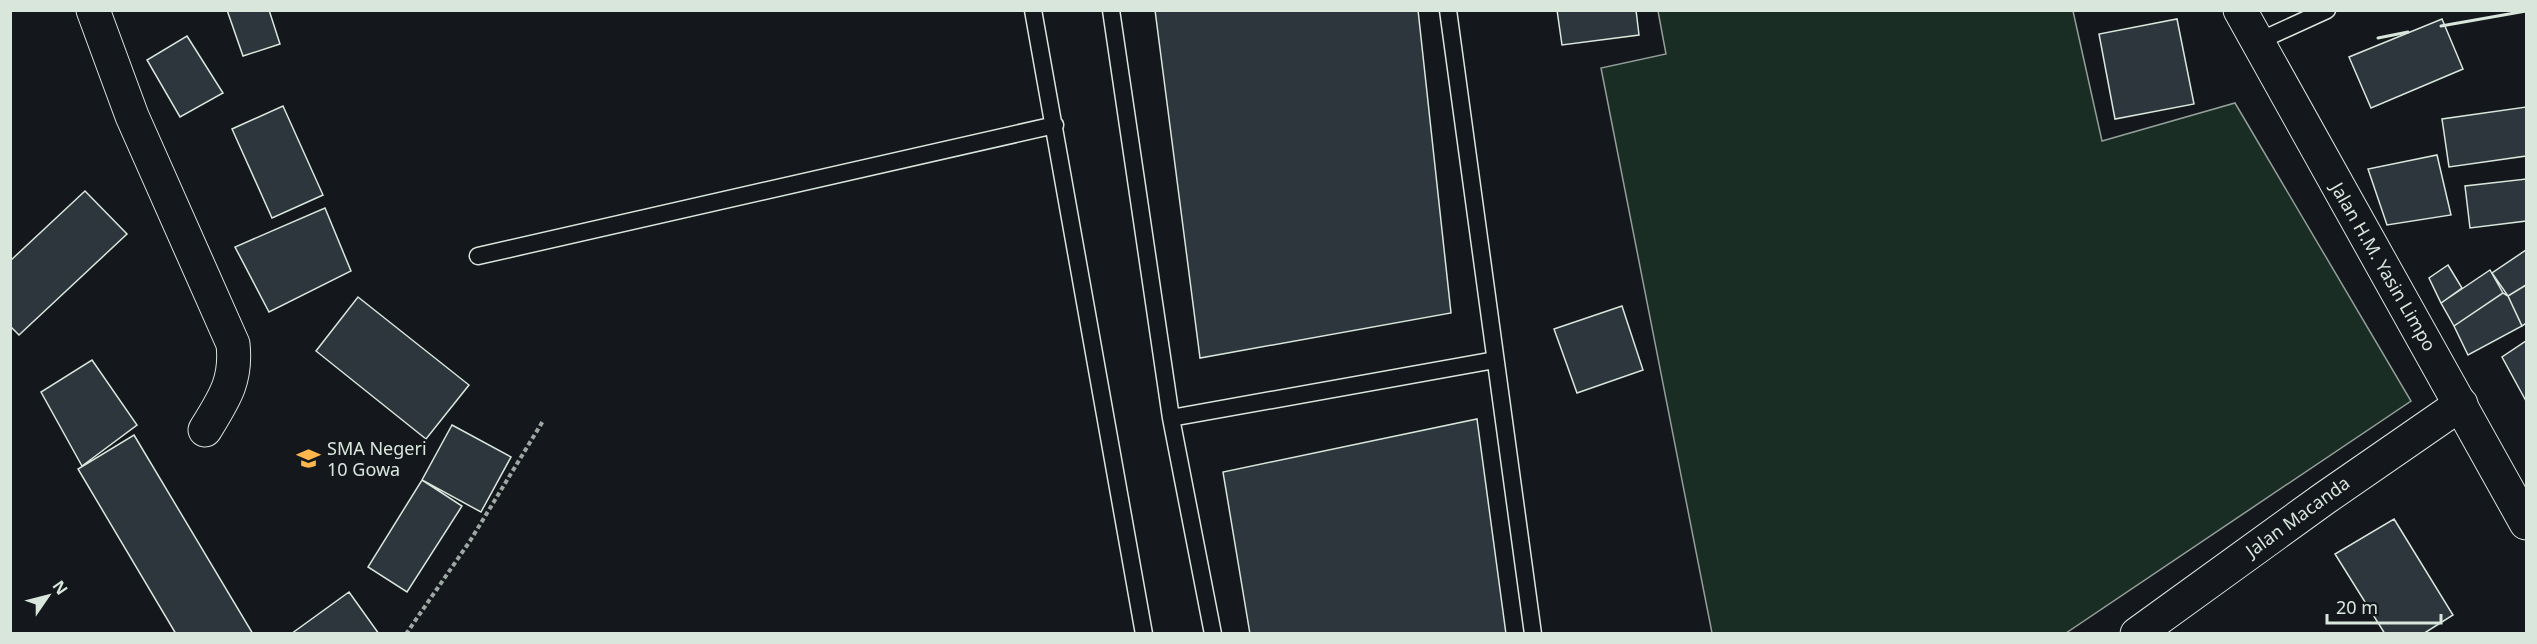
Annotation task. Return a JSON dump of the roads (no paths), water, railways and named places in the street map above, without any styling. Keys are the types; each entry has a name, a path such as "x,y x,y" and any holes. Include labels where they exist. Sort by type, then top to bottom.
{"street":[{"path":"93,10 132,116 233,344 236,366 231,382 205,430"},
{"name":"Jalan H.M. Yasin Limpo","path":"2240,10 2526,523"},
{"name":"Jalan Macanda","path":"2137,633 2461,404"}],"lane":[{"path":"1033,10 1144,633"},
{"path":"1111,10 1171,418 1213,633"},
{"path":"1448,10 1533,633"},
{"path":"2257,42 2327,10"},
{"path":"478,256 1055,125"},
{"path":"1171,418 1495,360"}],"place":[{"name":"SMA Negeri 10 Gowa","path":"309,459"}]}
